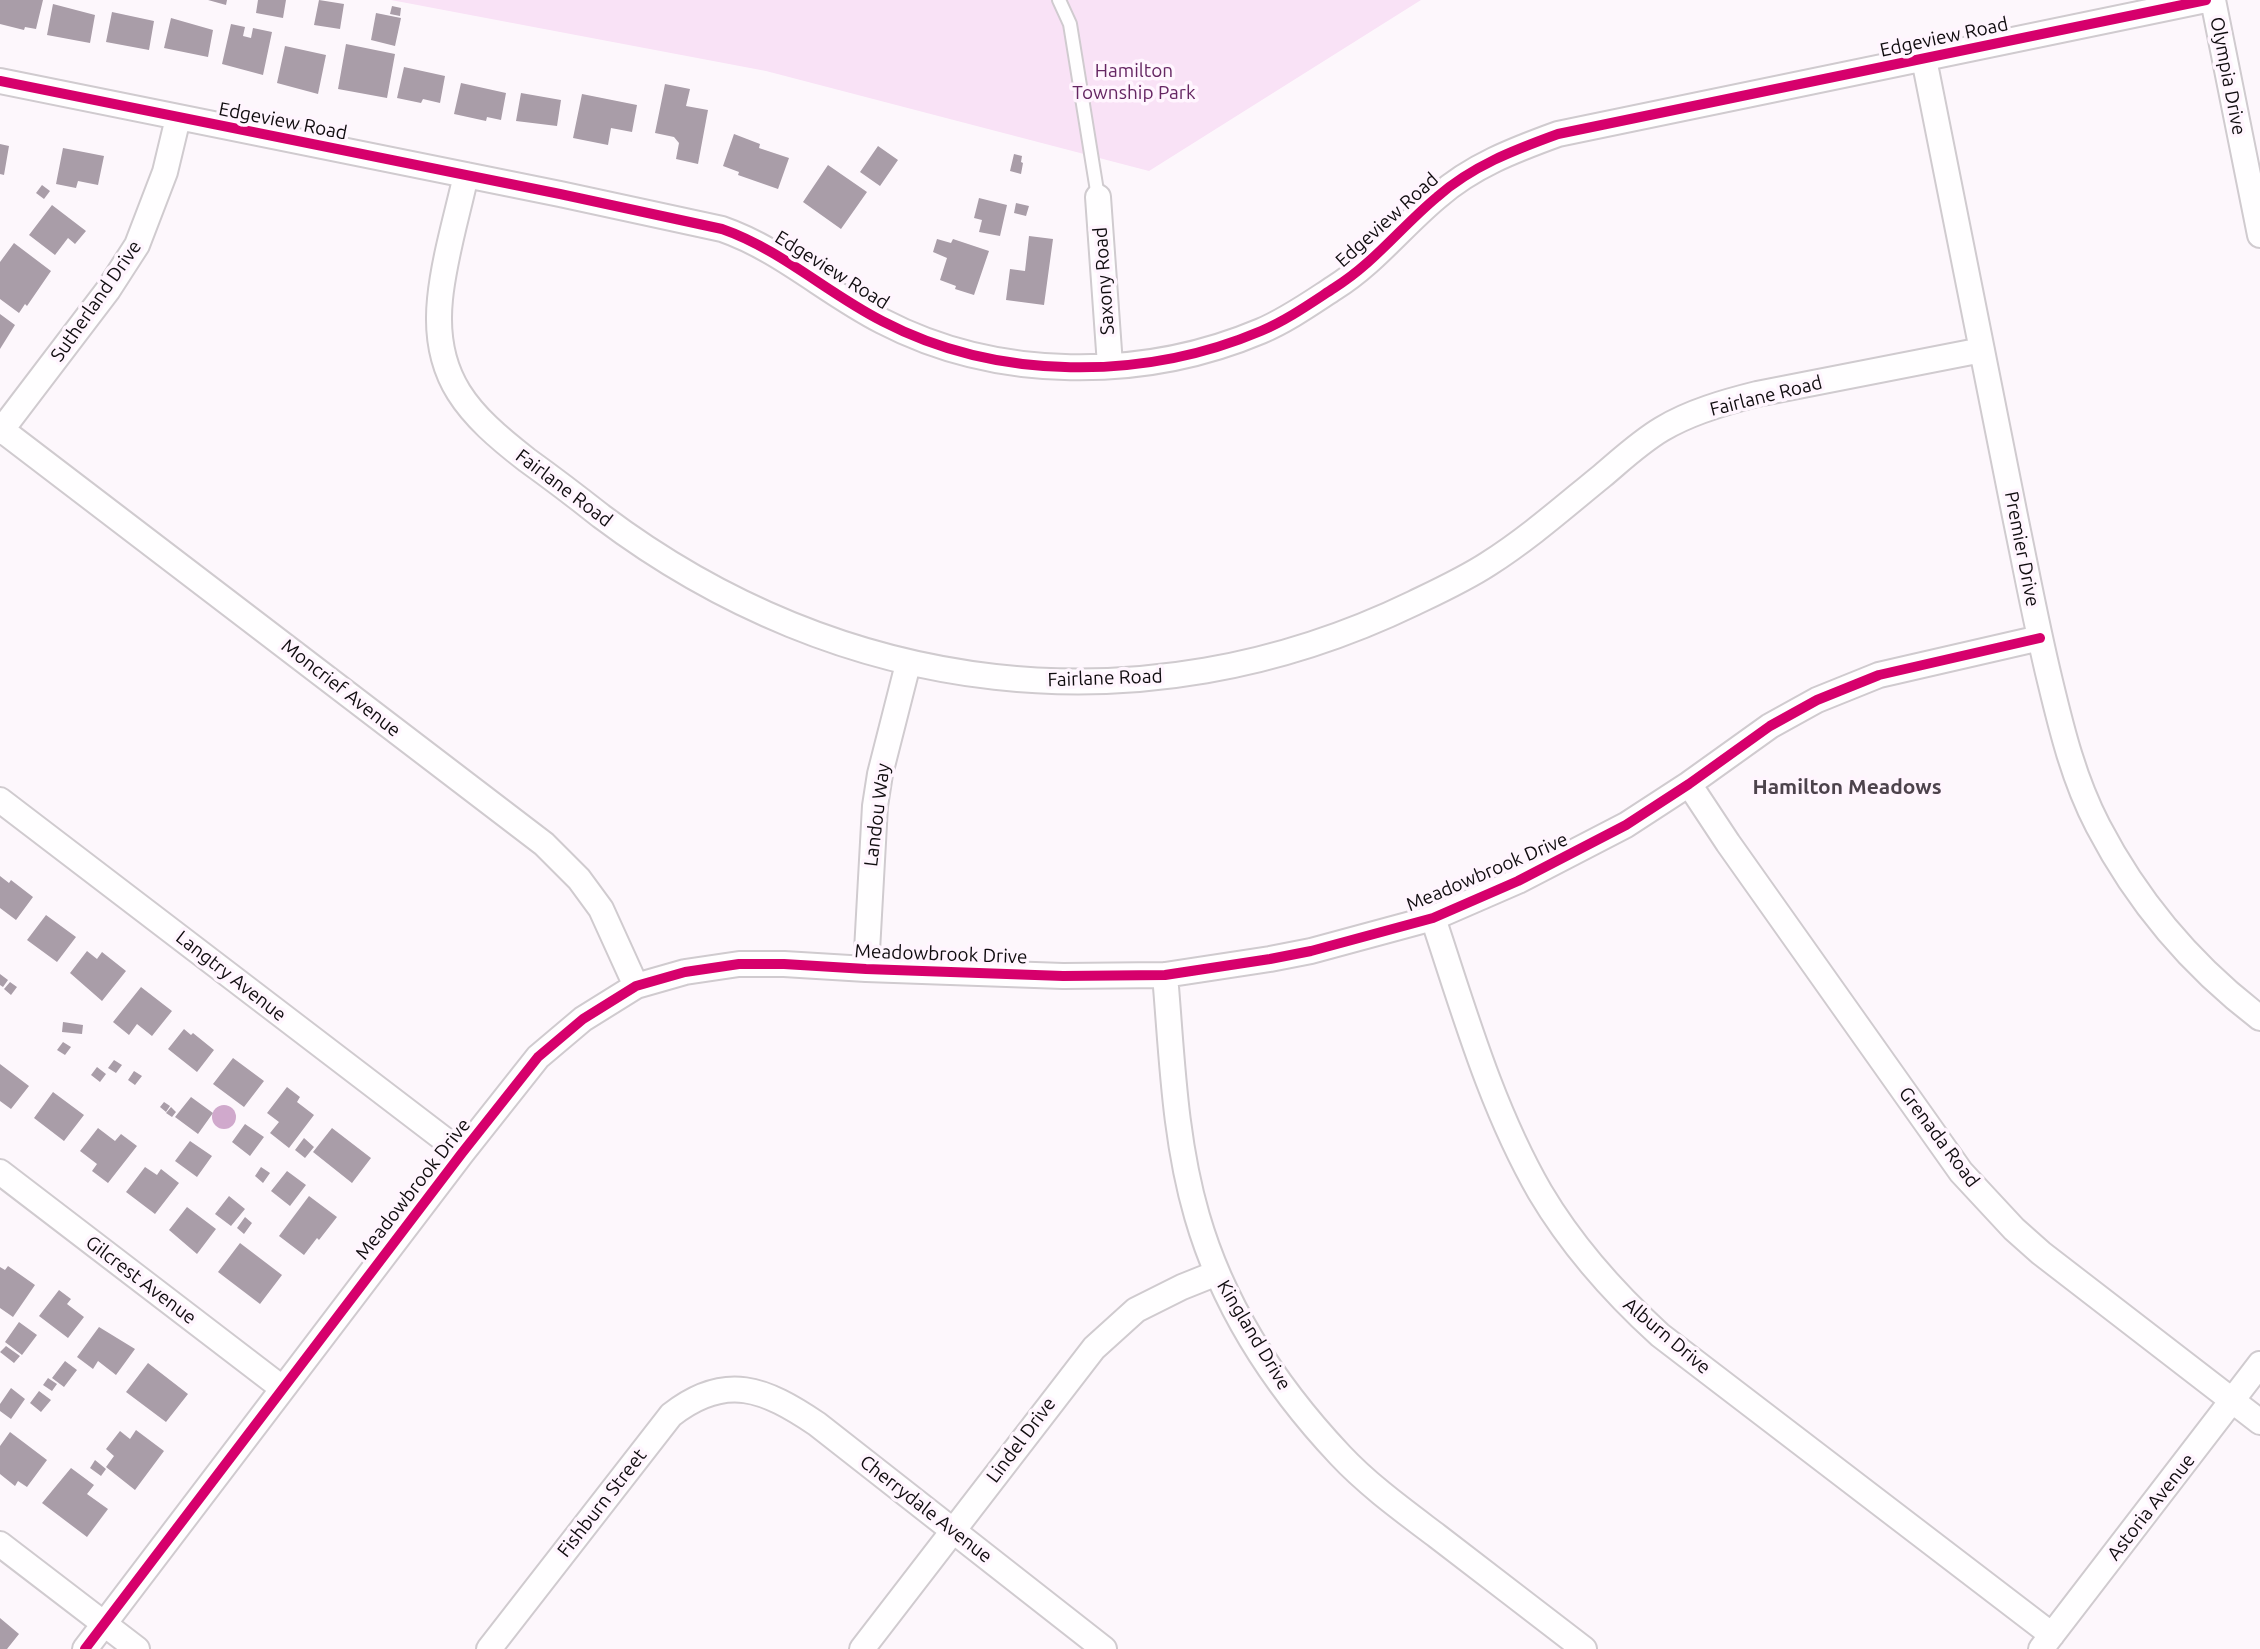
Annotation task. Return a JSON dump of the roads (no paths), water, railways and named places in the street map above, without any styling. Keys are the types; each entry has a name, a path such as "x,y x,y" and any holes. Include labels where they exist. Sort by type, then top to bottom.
{"street":[{"name":"Edgeview Road","path":"0,81 674,217 739,235 769,251 846,302 923,340 1011,363 1059,367 1140,363 1202,352 1262,330 1345,282 1367,265 1436,197 1470,172 1511,151 1558,134 2206,0"},
{"name":"Olympia Drive","path":"2213,0 2260,235"},
{"name":"Premier Drive","path":"1924,59 2040,638 2069,756 2097,824 2143,899 2181,946 2209,975 2260,1018"},
{"name":"Sutherland Drive","path":"1,431 108,290 137,244 165,172 178,118"},
{"name":"Fairlane Road","path":"467,175 440,297 439,330 449,375 462,400 474,415 504,442 634,541 717,591 826,639 908,664 962,673 1036,681 1094,682 1179,675 1284,654 1383,618 1488,565 1531,534 1644,440 1684,418 1756,394 1982,350"},
{"name":"Saxony Road","path":"1098,197 1110,365"},
{"name":"Moncrief Avenue","path":"1,431 544,844 579,879 601,909 636,986"},
{"name":"Meadowbrook Drive","path":"85,1649 282,1388 538,1057 583,1018 636,986 685,972 739,964 1063,976 1164,975 1270,960 1433,918 1518,881 1626,825 1770,726 1817,700 1880,675 2040,638"},
{"name":"Landou Way","path":"866,969 875,806 880,774 908,664"},
{"name":"Grenada Road","path":"1689,784 1961,1172 2014,1229 2041,1253 2260,1422"},
{"name":"Langtry Avenue","path":"0,800 462,1153"},
{"name":"Alburn Drive","path":"1433,918 1485,1071 1515,1144 1555,1214 1605,1280 1660,1335 2047,1642"},
{"name":"Kingland Drive","path":"1164,975 1181,1144 1197,1215 1217,1273 1257,1349 1293,1401 1341,1457 1396,1505 1584,1649"},
{"name":"Gilcrest Avenue","path":"0,1172 282,1388"},
{"name":"Lindel Drive","path":"862,1649 1081,1363 1114,1328 1136,1310 1217,1273"},
{"name":"Astoria Avenue","path":"2047,1642 2260,1364"},
{"name":"Cherrydale Avenue","path":"737,1389 773,1396 817,1424 1104,1649"},
{"name":"Fishburn Street","path":"489,1649 671,1415 711,1393 737,1389"},
{"path":"0,1544 136,1649"}],"lane":[{"path":"1059,0 1070,24 1098,197"}],"district":[{"name":"Hamilton Meadows","path":"1847,787"}],"park label":[{"name":"Hamilton Township Park","path":"1134,82"}]}
